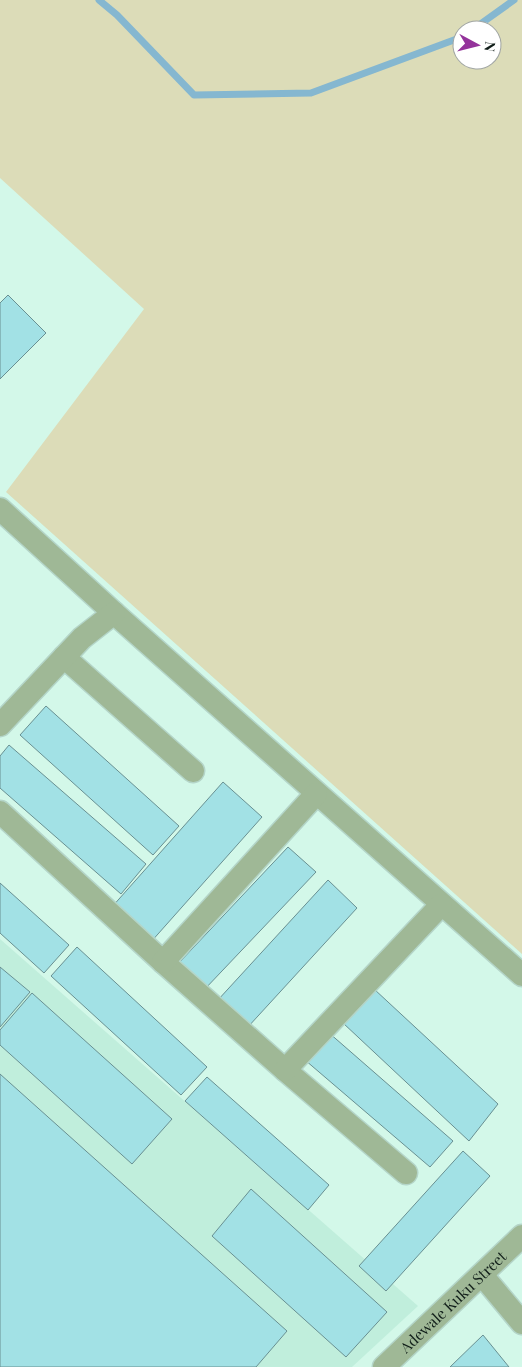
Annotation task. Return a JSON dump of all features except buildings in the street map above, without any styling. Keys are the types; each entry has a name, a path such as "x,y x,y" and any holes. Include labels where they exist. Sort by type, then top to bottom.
{"street":[{"path":"0,509 316,794 522,975"},
{"path":"0,725 82,638 114,613"},
{"path":"64,657 193,771"},
{"path":"163,962 316,794"},
{"path":"0,812 163,962 285,1070 406,1173"},
{"path":"285,1070 441,905"},
{"name":"Adewale Kuku Street","path":"384,1367 522,1236"},
{"path":"482,1275 522,1323"}],"shaded area":[{"path":"0,0 522,0 522,954 6,492 144,309 0,178"},
{"path":"0,939 418,1306 352,1367 0,1367"}],"waterway":[{"path":"99,0 117,15 194,95 311,93 452,41"},
{"path":"486,20 514,0"}]}
